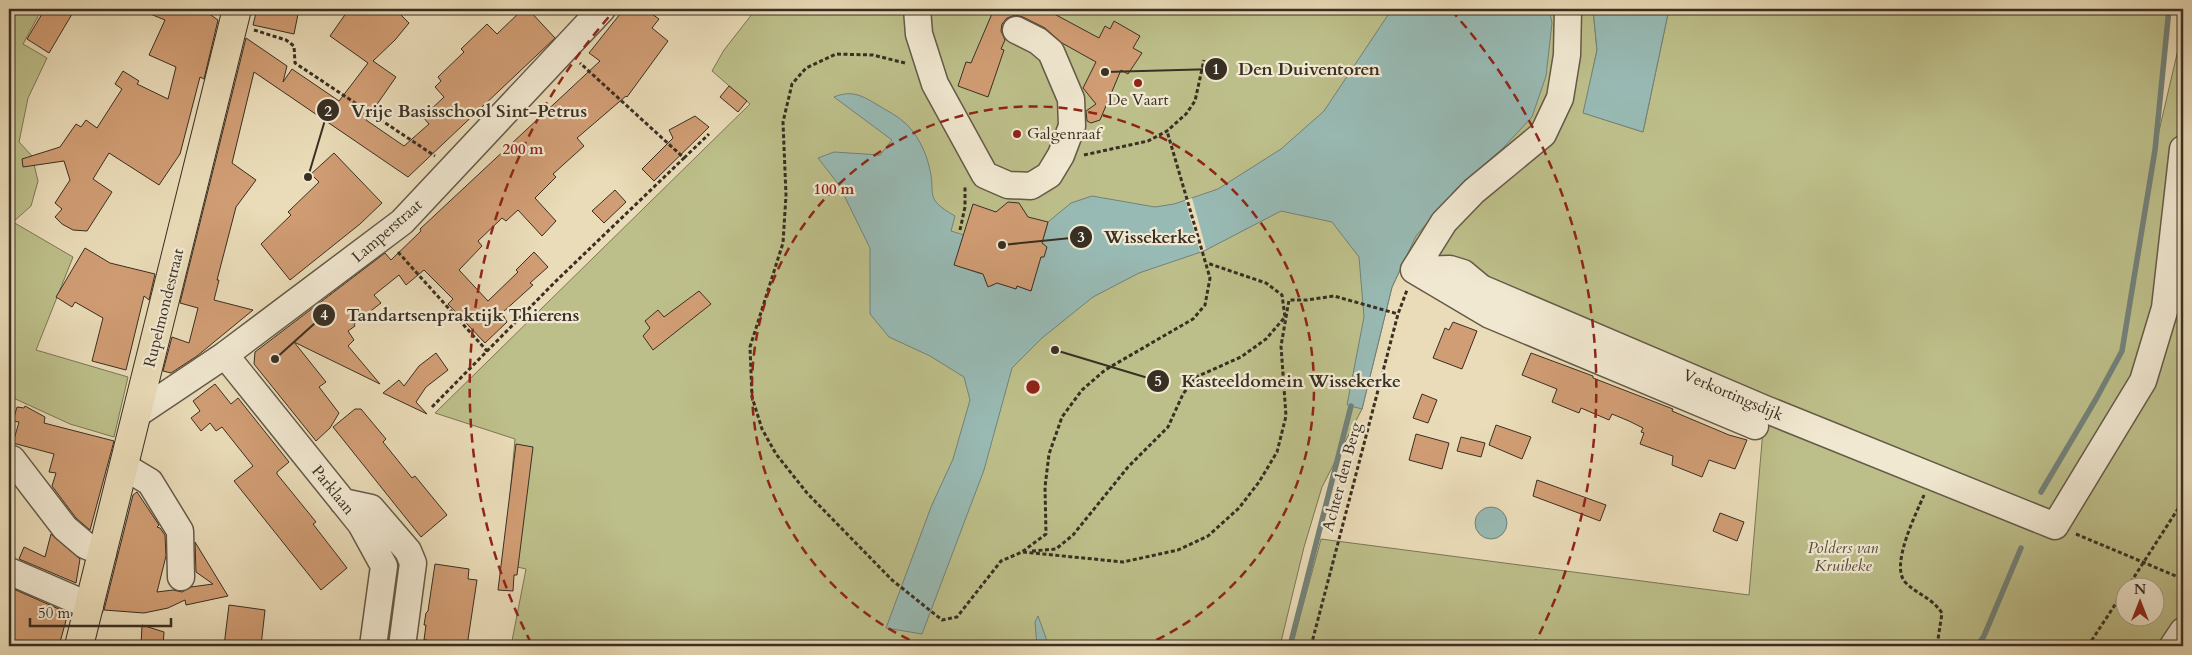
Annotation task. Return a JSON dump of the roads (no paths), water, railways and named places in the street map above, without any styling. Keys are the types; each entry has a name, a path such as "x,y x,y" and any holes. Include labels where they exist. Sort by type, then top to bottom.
{"main road":[{"name":"Rupelmondestraat","path":"82,633 236,17"}],"street":[{"name":"Lamperstraat","path":"137,414 225,355 402,222 602,9"},
{"path":"917,9 919,34 935,84 985,175 1008,185 1031,186 1049,175 1062,156 1072,126 1070,99 1051,52 1038,41 1016,30"},
{"path":"1414,270 1427,246 1444,222 1474,192 1543,134 1560,98 1567,55 1568,9"},
{"name":"Verkortingsdijk","path":"1414,270 1450,269 1463,272 1481,288 1765,409 2055,526 2143,381 2164,308 2183,149"},
{"name":"Verkortingsdijk","path":"1414,270 1490,315 1755,426"},
{"name":"Parklaan","path":"225,355 361,524 384,566 373,646"},
{"path":"9,460 12,459 64,528 85,545 103,553"},
{"path":"125,466 150,482 180,531 181,577"},
{"path":"342,501 371,508 408,551 413,563 402,646"},
{"name":"Rupelmondestraat","path":"9,571 82,633"},
{"path":"2173,646 2183,631"}],"water":[{"path":"1392,9 1549,9 1552,23 1546,76 1532,117 1503,148 1457,188 1416,236 1392,287 1362,409 1347,405 1364,317 1359,257 1332,222 1281,211 1204,251 1139,273 1093,297 1042,338 1012,368 984,470 922,634 886,628 931,507 953,459 970,400 964,377 930,356 889,337 870,314 870,248 839,185 818,158 834,152 880,155 892,140 834,97 851,94 866,98 898,118 913,132 928,161 934,199 945,210 955,216 951,231 964,235 955,265 981,274 982,272 987,276 985,280 987,284 991,286 998,282 1016,289 1017,286 1031,291 1039,258 1044,256 1046,247 1042,243 1048,222 1071,203 1092,196 1155,207 1174,204 1218,189 1281,149 1324,111"},
{"path":"1593,9 1669,9 1643,132 1583,113 1597,50"},
{"path":"1491,507 1497,508 1502,512 1506,517 1506,529 1502,534 1497,538 1491,539 1485,538 1480,534 1476,529 1475,523 1476,517 1480,512 1485,508"},
{"path":"1038,616 1046,638 1046,646 1037,646 1035,622"}],"waterway":[{"path":"2041,492 2122,351 2155,150 2169,9"},
{"path":"1290,646 1351,406"},
{"path":"1977,646 1984,636 2021,548"}],"place":[{"name":"Den Duiventoren","path":"1105,72"},
{"name":"De Vaart","path":"1138,83"},
{"name":"Galgenraaf","path":"1017,134"},
{"name":"Vrije Basisschool Sint-Petrus","path":"308,177"},
{"name":"Wissekerke","path":"1002,245"},
{"name":"Kasteeldomein Wissekerke","path":"1055,350"},
{"name":"Tandartsenpraktijk Thierens","path":"275,359"}],"park label":[{"name":"Polders van Kruibeke","path":"1843,557"}]}
